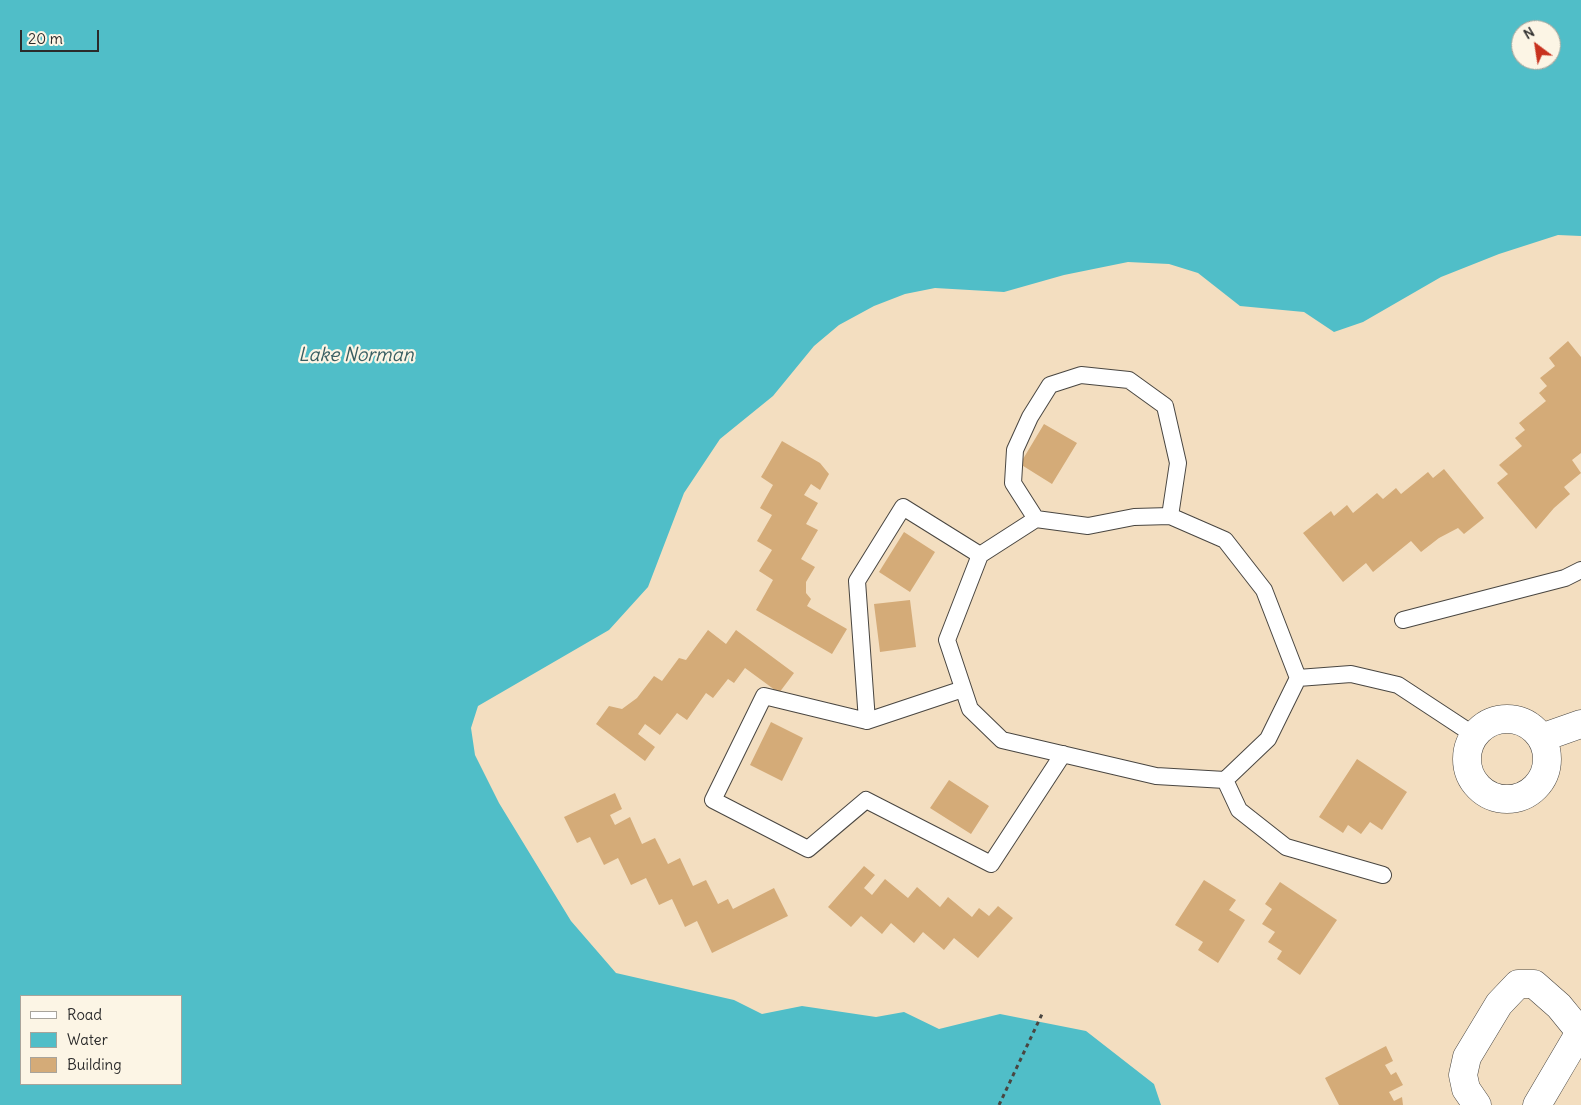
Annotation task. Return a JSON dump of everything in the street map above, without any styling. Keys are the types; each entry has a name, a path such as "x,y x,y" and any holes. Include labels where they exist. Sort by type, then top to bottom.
{"street":[{"path":"1511,719 1533,728 1541,738 1546,749 1547,762 1544,774 1537,785 1528,793 1516,797 1502,798 1489,794 1478,786 1470,775 1467,761 1468,748 1474,735 1484,726 1497,720 1511,719"},
{"path":"1541,738 1581,724"},
{"path":"1476,1105 1466,1089 1463,1076 1467,1057 1499,1004 1518,984 1534,984 1559,1006 1581,1033 1537,1105"}],"lane":[{"path":"1036,519 1013,483 1016,450 1030,417 1050,385 1081,375 1129,380 1165,406 1178,462 1170,516"},
{"path":"867,721 857,581 903,507 980,554"},
{"path":"1170,516 1225,540 1264,590 1298,678 1268,739 1225,780 1156,776 1002,740 970,709 947,640 980,554 1036,519 1088,526 1134,517 1170,516"},
{"path":"1403,620 1565,578 1581,570"},
{"path":"1298,678 1351,674 1398,685 1474,735"},
{"path":"963,689 867,721 764,696 713,800 808,849 866,800 991,864 1063,754"},
{"path":"1225,780 1239,810 1286,847 1383,875"}],"path":[{"path":"999,1105 1043,1012"}],"water":[{"name":"Lake Norman","path":"0,0 1581,0 1581,236 1558,235 1499,254 1441,277 1363,322 1334,332 1304,312 1240,306 1198,273 1169,264 1128,262 1064,275 1004,292 935,288 905,294 874,306 839,325 814,346 773,396 720,439 684,493 648,587 609,630 478,706 471,728 475,755 499,803 571,921 616,973 734,1000 762,1014 802,1006 876,1017 904,1012 939,1029 1000,1014 1086,1031 1154,1084 1161,1105 0,1105"}],"building":[{"path":"1568,341 1581,357 1581,453 1572,460 1581,473 1564,487 1570,494 1554,508 1536,529 1497,483 1508,474 1499,465 1522,446 1515,438 1525,430 1519,423 1546,401 1539,393 1547,386 1540,378 1555,366 1549,358"},
{"path":"1044,424 1077,443 1052,484 1020,464"},
{"path":"782,441 820,463 829,474 820,490 811,484 804,495 818,503 806,524 818,530 801,559 815,567 806,582 806,593 811,599 807,606 847,629 832,654 756,610 773,580 759,571 772,550 757,541 772,515 760,508 773,485 761,477"},
{"path":"1444,469 1484,518 1464,534 1458,528 1439,538 1421,552 1411,541 1373,572 1366,563 1343,582 1303,533 1331,511 1334,516 1347,505 1353,513 1377,493 1383,499 1396,488 1401,494 1428,472 1433,478"},
{"path":"904,532 935,552 910,592 879,572"},
{"path":"910,600 916,647 880,652 874,604"},
{"path":"708,630 726,644 736,630 794,673 779,693 745,668 734,683 728,679 713,698 706,693 687,720 677,713 660,735 645,724 638,734 655,747 645,761 596,724 609,706 622,709 637,698 654,676 662,681 679,658 686,660"},
{"path":"771,722 803,738 782,781 750,765"},
{"path":"1357,759 1407,792 1382,830 1370,822 1361,834 1348,825 1343,833 1319,817"},
{"path":"949,780 989,806 971,834 930,808"},
{"path":"615,793 622,809 610,815 615,825 630,817 642,844 655,838 668,864 680,858 693,886 706,880 718,904 728,899 733,909 774,888 788,916 712,953 697,921 685,927 672,899 659,905 646,878 631,885 618,858 604,865 590,837 577,843 564,817"},
{"path":"864,866 875,875 864,888 872,895 885,879 908,898 917,887 940,907 948,897 972,917 979,908 989,916 998,906 1013,918 978,958 954,938 944,950 923,932 914,943 891,923 882,934 861,916 851,927 828,907"},
{"path":"1204,880 1236,900 1229,910 1245,920 1218,963 1198,950 1203,942 1175,925"},
{"path":"1280,882 1337,920 1300,975 1277,959 1282,951 1268,942 1275,932 1262,924 1272,909 1265,904"},
{"path":"1386,1046 1393,1061 1385,1065 1391,1075 1396,1072 1403,1085 1389,1092 1394,1101 1402,1097 1403,1105 1339,1105 1325,1078"}]}
